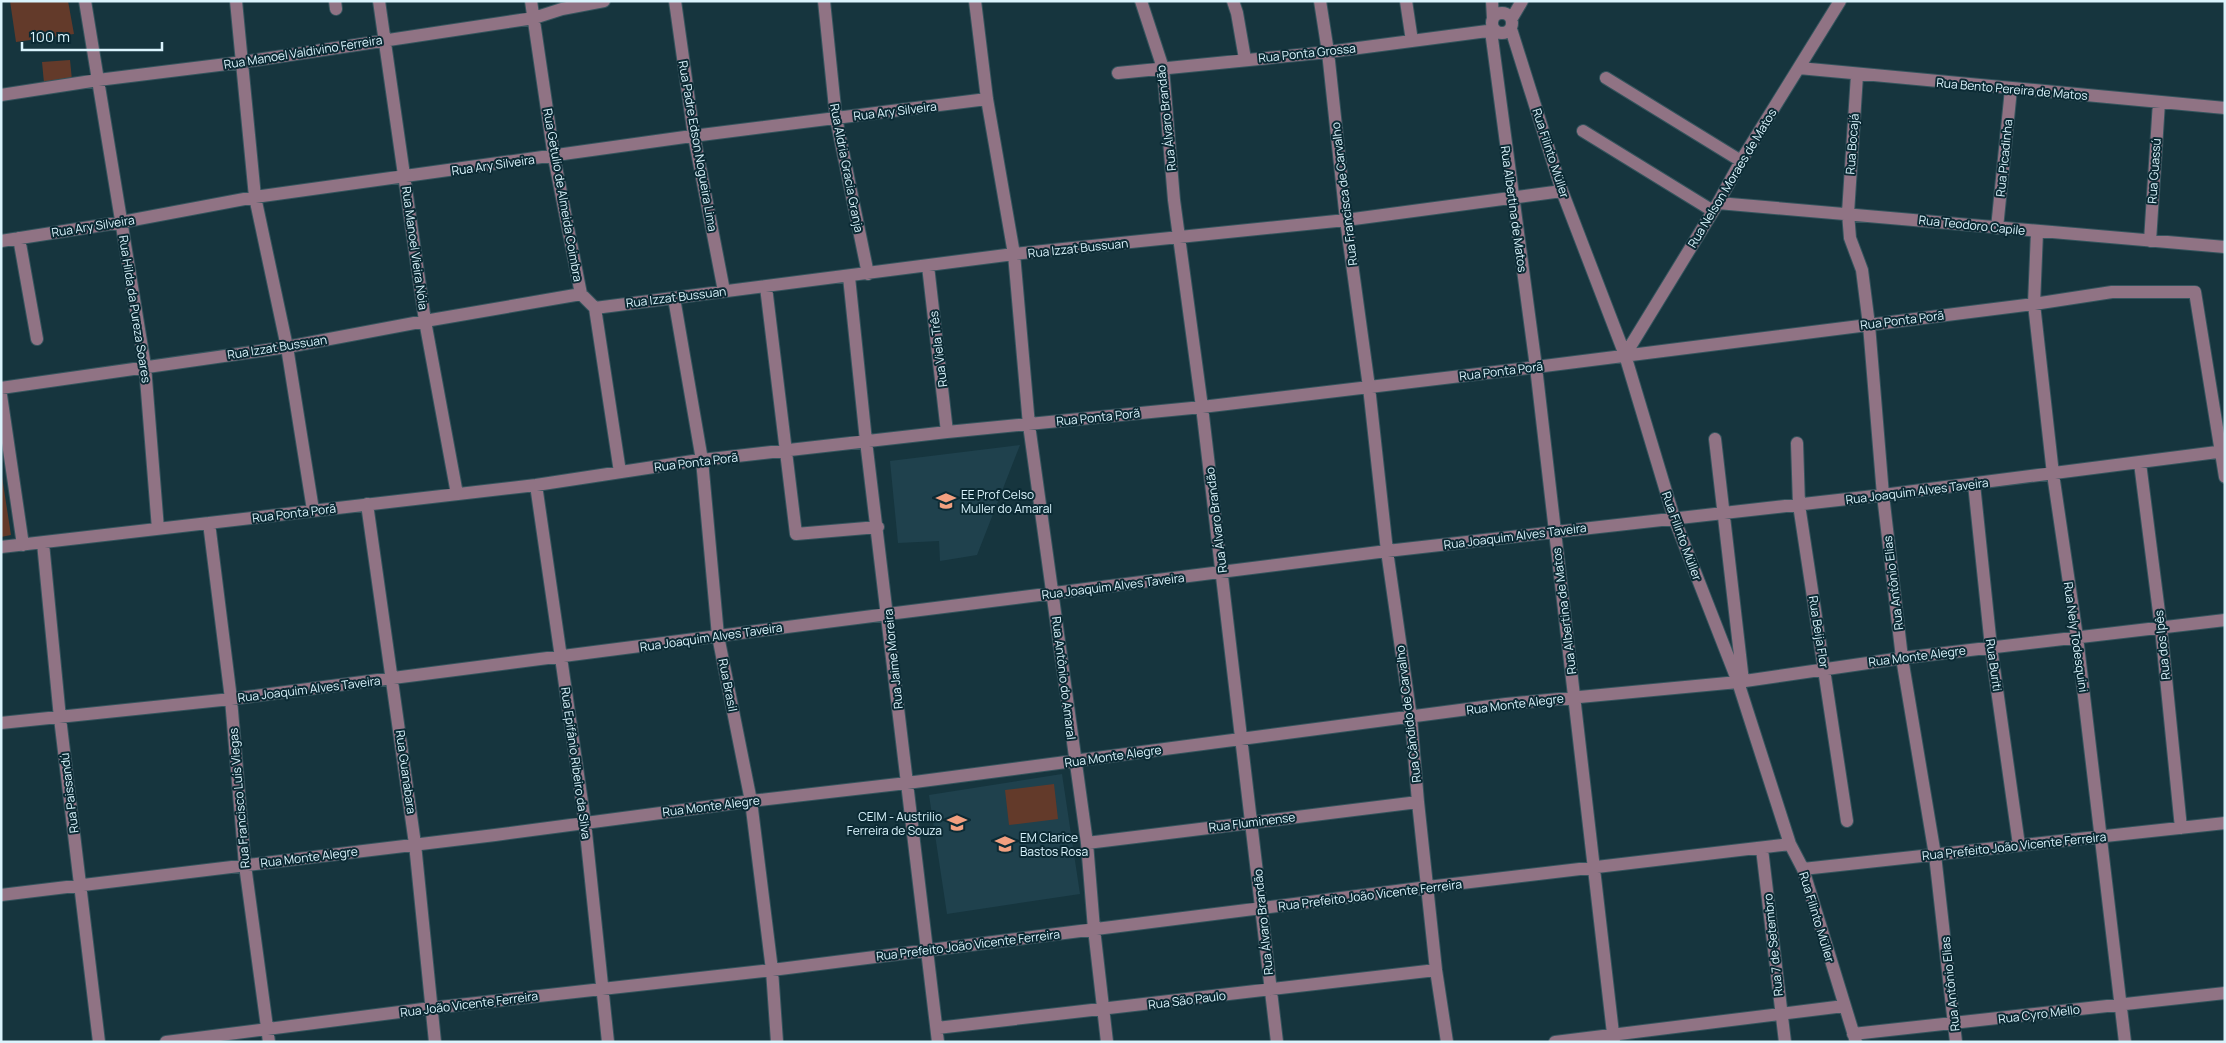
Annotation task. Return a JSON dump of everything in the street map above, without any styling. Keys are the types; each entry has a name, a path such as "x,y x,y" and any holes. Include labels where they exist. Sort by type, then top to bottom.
{"street":[{"name":"Rua Hilda da Pureza Soares","path":"85,1 145,366 158,529"},
{"path":"236,1 255,197 287,347 313,510"},
{"name":"Rua Manoel Vieira Nóia","path":"379,1 425,321 457,494"},
{"name":"Rua Getulio de Almeida Coimbra","path":"531,1 554,157 580,294 595,308"},
{"name":"Rua Manoel Valdivino Ferreira","path":"1,95 98,80 243,62 534,18 562,9 604,1"},
{"name":"Rua Padre Edson Nogueira Lima","path":"675,1 694,136 724,291"},
{"name":"Rua Aldria Gracia Granja","path":"824,1 836,118 868,274"},
{"name":"Rua Antônio do Amaral","path":"975,1 987,100 1014,254 1029,425 1087,844 1094,929 1107,1042"},
{"name":"Rua Álvaro Brandão","path":"1141,1 1163,68 1179,238 1202,407 1250,822 1263,908 1270,990 1277,1042"},
{"path":"1233,1 1237,13 1245,60"},
{"name":"Rua Francisca de Carvalho","path":"1320,1 1328,52 1346,220 1369,387"},
{"path":"1406,1 1412,41"},
{"name":"Rua Albertina de Matos","path":"1492,1 1493,27 1513,199 1536,367 1614,1038"},
{"name":"Rua Filinto Müller","path":"1508,1 1511,21 1562,191 1625,355 1674,518 1741,681 1790,844 1803,869 1855,1038"},
{"path":"1511,21 1522,1"},
{"name":"Rua Nelson Moraes de Matos","path":"1625,355 1837,2"},
{"name":"Rua Ponta Grossa","path":"1118,73 1328,52 1412,41 1493,27 1502,34 1511,21 1502,12 1493,27"},
{"name":"Rua Bento Pereira de Matos","path":"1799,68 2225,108"},
{"name":"Rua Bocajá","path":"1848,213 1857,74"},
{"path":"1606,78 1741,161"},
{"name":"Rua Picadinha","path":"1997,228 2011,89"},
{"name":"Rua Ary Silveira","path":"1,241 122,222 255,197 554,157 694,136 987,100"},
{"name":"Rua Guassú","path":"2150,241 2159,102"},
{"path":"1583,131 1715,207"},
{"name":"Rua Izzat Bussuan","path":"595,308 849,277 1014,254 1346,220 1562,191"},
{"name":"Rua Teodoro Capile","path":"1715,207 1848,213 2038,232 2225,247"},
{"name":"Rua Antônio Elias","path":"1848,213 1850,238 1862,270 1869,325 1883,495 1902,658 1935,855 1956,1042"},
{"name":"Rua Nely Todesquini","path":"2038,232 2034,304 2053,474 2077,637 2125,1042"},
{"path":"19,238 37,339"},
{"name":"Rua Viela Três","path":"928,266 948,432"},
{"name":"Rua Jaime Moreira","path":"849,277 866,442 878,526 906,783 938,1042"},
{"path":"766,287 796,534 878,526"},
{"name":"Rua Ponta Porã","path":"1,547 457,494 702,460 948,432 1202,407 1536,367 2034,304 2112,292 2195,292 2223,452"},
{"name":"Rua Izzat Bussuan","path":"1,388 287,347 580,294"},
{"name":"Rua Brasil","path":"674,298 702,460 718,636 751,801 772,970 777,1042"},
{"path":"595,308 620,472"},
{"name":"Rua Cândido de Carvalho","path":"1369,387 1387,552 1412,718 1418,802 1436,970 1447,1042"},
{"path":"1,395 24,544"},
{"path":"1715,439 1741,681"},
{"name":"Rua Beija Flor","path":"1797,443 1799,505 1847,820"},
{"path":"2223,452 2225,477"},
{"name":"Rua Joaquim Alves Taveira","path":"1,723 231,699 888,614 1554,531 1799,505 2223,452"},
{"name":"Rua dos Ipês","path":"2140,463 2161,628 2181,828"},
{"name":"Rua Epifânio Ribeiro da Silva","path":"536,484 585,823 601,990 608,1042"},
{"name":"Rua Buriti","path":"1974,484 1991,647 2019,845"},
{"name":"Rua Guanabara","path":"367,504 415,844 435,1042"},
{"name":"Rua Francisco Luís Viegas","path":"208,523 231,699 245,865 269,1036"},
{"name":"Rua Paissandú","path":"43,543 60,718 99,1042"},
{"name":"Rua Monte Alegre","path":"1,896 906,783 1412,718 1506,704 1741,681 1902,658 2225,620"},
{"name":"Rua Fluminense","path":"1087,844 1418,802"},
{"name":"Rua Prefeito João Vicente Ferreira","path":"1803,869 2225,822"},
{"name":"Rua Prefeito João Vicente Ferreira","path":"772,970 927,949 1428,887 1762,849 1790,844"},
{"name":"Rua 7 de Setembro","path":"1762,849 1785,1042"},
{"name":"Rua João Vicente Ferreira","path":"166,1042 269,1036 431,1008 772,970"},
{"name":"Rua São Paulo","path":"937,1028 1436,970"},
{"name":"Rua Cyro Mello","path":"1855,1038 1954,1024 2225,993"},
{"path":"1555,1042 1614,1038 1844,1006"}],"shaded area":[{"path":"10,1 68,1 74,34 16,42"},
{"path":"70,60 72,80 44,83 42,62"},
{"name":"EE Prof Celso Muller do Amaral","path":"1020,445 977,555 940,561 939,541 898,543 890,461"},
{"path":"1,470 11,535 1,537"},
{"name":"EM Clarice Bastos Rosa","path":"1062,774 1080,894 947,914 929,795"},
{"path":"1054,784 1058,819 1009,825 1005,790"}],"place":[{"name":"EE Prof Celso Muller do Amaral","path":"946,501"},
{"name":"CEIM - Austrilio Ferreira de Souza","path":"957,823"},
{"name":"EM Clarice Bastos Rosa","path":"1005,844"}]}
